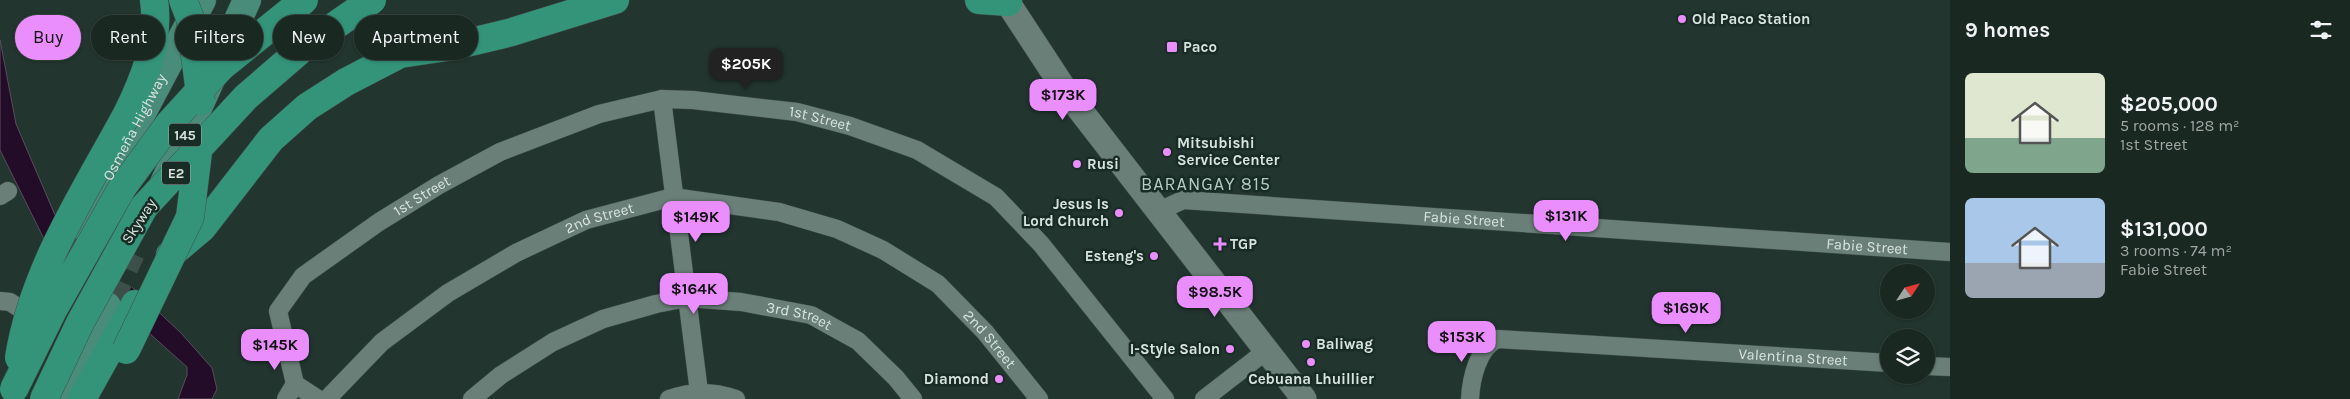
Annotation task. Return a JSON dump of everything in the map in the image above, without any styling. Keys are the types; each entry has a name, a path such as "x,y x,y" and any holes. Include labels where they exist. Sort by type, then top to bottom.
{"highway":[{"path":"7,393 24,328 50,257 133,102 146,72 153,43 154,0"},
{"path":"100,399 157,289 190,216 199,155 201,98 190,18 183,0"},
{"name":"Skyway","path":"7,393 122,188 169,124 221,67 304,0"},
{"name":"Skyway","path":"44,399 80,323 144,207 246,98 304,47 372,0"},
{"path":"82,399 142,292 171,254 202,228 271,139 307,107 346,82 400,54 454,46 512,32 615,0"},
{"path":"979,0 1008,1"}],"main road":[{"name":"Osmeña Highway","path":"195,15 202,0"},
{"path":"1008,1 1067,93 1304,399"},
{"name":"145","path":"133,250 246,7"},
{"name":"Osmeña Highway","path":"82,226 175,55"},
{"path":"200,60 216,68"},
{"path":"7,393 36,319 62,264"},
{"path":"59,399 107,306"}],"street":[{"path":"662,99 699,392"},
{"name":"1st Street","path":"295,384 278,311 303,276 379,222 438,185 500,152 599,114 662,99 693,100 797,112 850,126 917,150 996,197 1041,244 1165,399"},
{"name":"2nd Street","path":"327,399 382,342 448,293 516,253 586,220 673,197 779,212 837,229 884,250 938,284 985,332 1039,399"},
{"name":"Fabie Street","path":"1158,211 1183,200 1950,252"},
{"name":"3rd Street","path":"472,399 501,375 553,342 603,319 656,304 687,298 741,302 811,315 858,341 896,378 913,399"},
{"path":"0,301 10,302 36,319"},
{"name":"Valentina Street","path":"1470,399 1470,389 1483,349 1490,342 1498,339 1880,362"},
{"path":"1204,399 1266,351"},
{"path":"1935,366 1950,367"},
{"path":"286,399 295,384 318,399"},
{"path":"669,399 699,392 721,394 736,399"}],"shaded area":[{"path":"0,40 16,124 55,215 181,333 212,368 217,389 212,399 178,399 187,375 187,367 44,239 0,150"}],"pier":[{"path":"75,230 133,285 119,308 61,257"}],"tunnel":[{"path":"63,264 82,226"},
{"path":"107,306 131,253"}],"place":[{"name":"Old Paco Station","path":"1682,19"},
{"name":"Paco","path":"1172,47"},
{"name":"Mitsubishi Service Center","path":"1167,152"},
{"name":"Rusi","path":"1077,164"},
{"name":"Jesus Is Lord Church","path":"1119,213"},
{"name":"TGP","path":"1220,244"},
{"name":"Esteng's","path":"1154,256"},
{"name":"Baliwag","path":"1306,344"},
{"name":"I-Style Salon","path":"1230,349"},
{"name":"Cebuana Lhuillier","path":"1311,362"},
{"name":"Diamond","path":"999,379"}],"district":[{"name":"BARANGAY 815","path":"1206,184"}]}
